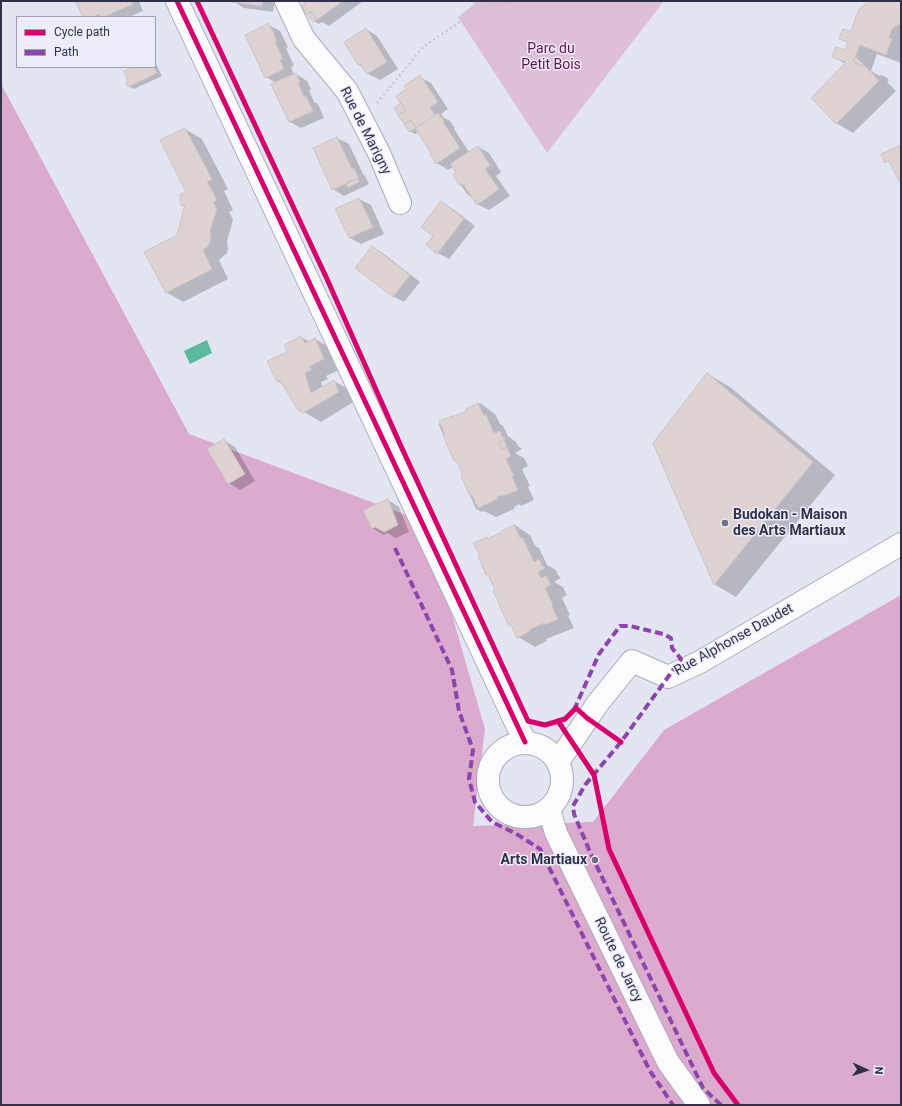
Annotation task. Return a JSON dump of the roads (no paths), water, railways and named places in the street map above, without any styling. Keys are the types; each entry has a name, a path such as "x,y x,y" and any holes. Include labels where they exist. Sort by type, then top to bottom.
{"street":[{"path":"177,1 525,742"},
{"name":"Rue de Marigny","path":"286,1 304,39 348,91 379,154 400,203"},
{"name":"Rue Alphonse Daudet","path":"558,762 598,703 632,661 668,677 700,662 901,544"},
{"path":"525,742 538,745 549,752 558,762 562,774 562,787 557,799 549,810 532,817 516,816 504,811 494,800 489,788 489,773 494,761 503,750 525,742"},
{"name":"Route de Jarcy","path":"549,810 556,833 668,1062 699,1105"}],"place":[{"name":"Budokan - Maison des Arts Martiaux","path":"725,523"},
{"name":"Arts Martiaux","path":"595,860"}],"park label":[{"name":"Parc du Petit Bois","path":"551,58"}]}
